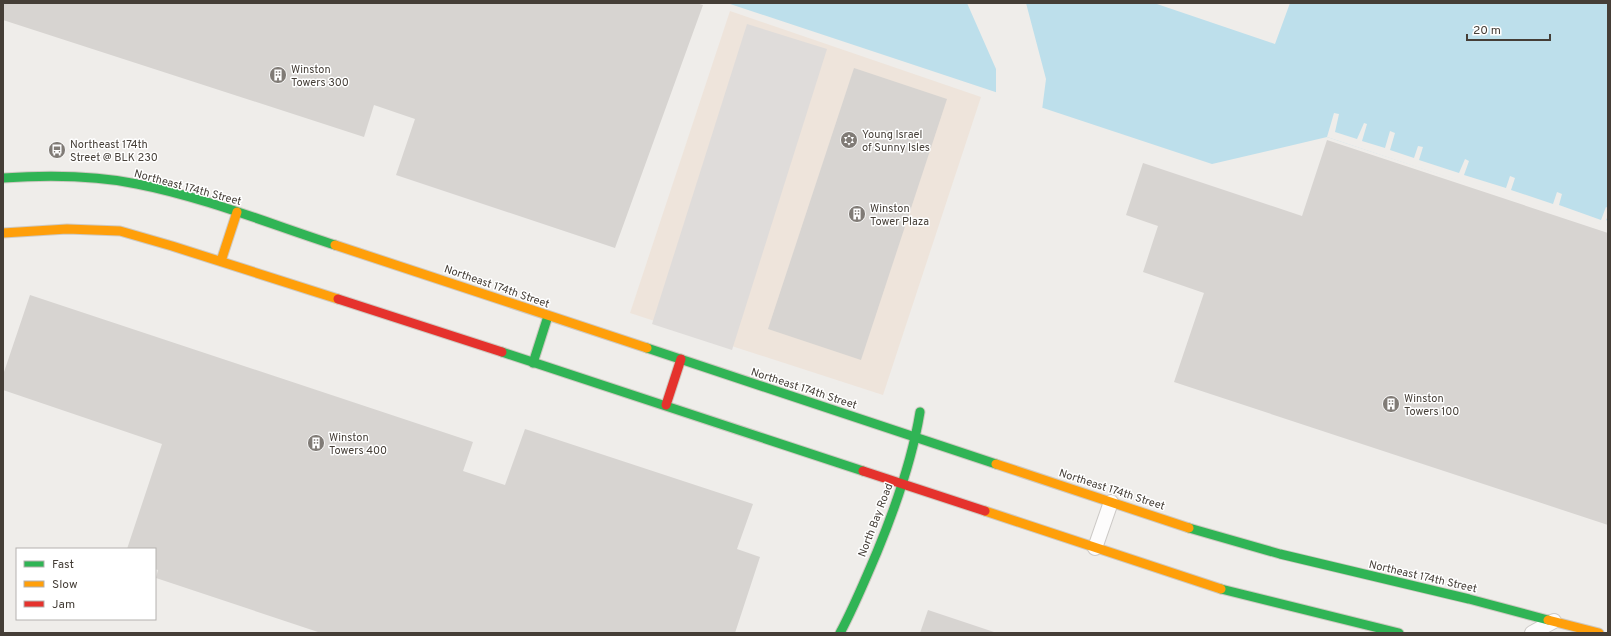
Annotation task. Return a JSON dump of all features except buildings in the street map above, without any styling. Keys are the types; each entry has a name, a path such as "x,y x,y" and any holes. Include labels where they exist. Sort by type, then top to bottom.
{"street":[{"name":"Northeast 174th Street","path":"3,178 31,176 71,177 137,184 205,202 1208,534 1280,554 1470,599 1598,633"},
{"path":"221,261 237,212"},
{"path":"3,233 67,229 120,232 221,261 666,405 1232,592 1399,633"},
{"path":"533,363 548,316"},
{"path":"666,405 682,359"},
{"name":"North Bay Road","path":"840,633 856,601 893,512 917,438 920,412"}],"lane":[{"path":"1095,548 1111,502"},
{"path":"1532,633 1554,621"}],"shaded area":[{"name":"Winston Tower Plaza","path":"730,11 981,97 883,395 630,313"},
{"path":"747,24 827,49 732,350 652,324"}],"water":[{"path":"727,3 1154,3 1275,44 1290,3 1608,3 1608,230 1327,137 1212,164"}],"pier":[{"path":"967,3 1026,3 1046,79 1042,110 996,94 996,69"},
{"path":"1334,113 1339,114 1335,132 1357,139 1364,123 1367,124 1362,141 1385,148 1390,131 1395,133 1390,150 1414,158 1418,146 1423,147 1419,160 1459,173 1465,159 1469,161 1464,175 1506,188 1510,176 1515,178 1511,190 1553,204 1557,192 1562,194 1559,205 1601,220 1606,207 1608,208 1608,216 1606,220 1608,221 1608,231 1327,137"}],"traffic: fast":[{"path":"3,178 37,176 87,177 120,181 162,189 212,203 335,245"},
{"path":"533,363 548,316"},
{"path":"647,348 996,464"},
{"path":"502,352 863,471"},
{"path":"840,633 868,573 897,500 913,448 920,412"},
{"path":"1189,528 1280,554 1469,599 1548,620"},
{"path":"1221,589 1399,633"}],"traffic: slow":[{"path":"221,261 237,212"},
{"path":"3,233 67,229 120,231 338,299"},
{"path":"335,245 647,348"},
{"path":"996,464 1189,528"},
{"path":"985,511 1221,589"},
{"path":"1548,620 1599,633"}],"traffic: jam":[{"path":"338,299 502,352"},
{"path":"666,405 681,359"},
{"path":"863,471 985,511"}],"place":[{"name":"Winston Towers 300","path":"278,75"},
{"name":"Young Israel of Sunny Isles","path":"849,140"},
{"name":"Northeast 174th Street @ BLK 230","path":"57,150"},
{"name":"Winston Tower Plaza","path":"857,214"},
{"name":"Winston Towers 100","path":"1391,404"},
{"name":"Winston Towers 400","path":"316,443"}]}
